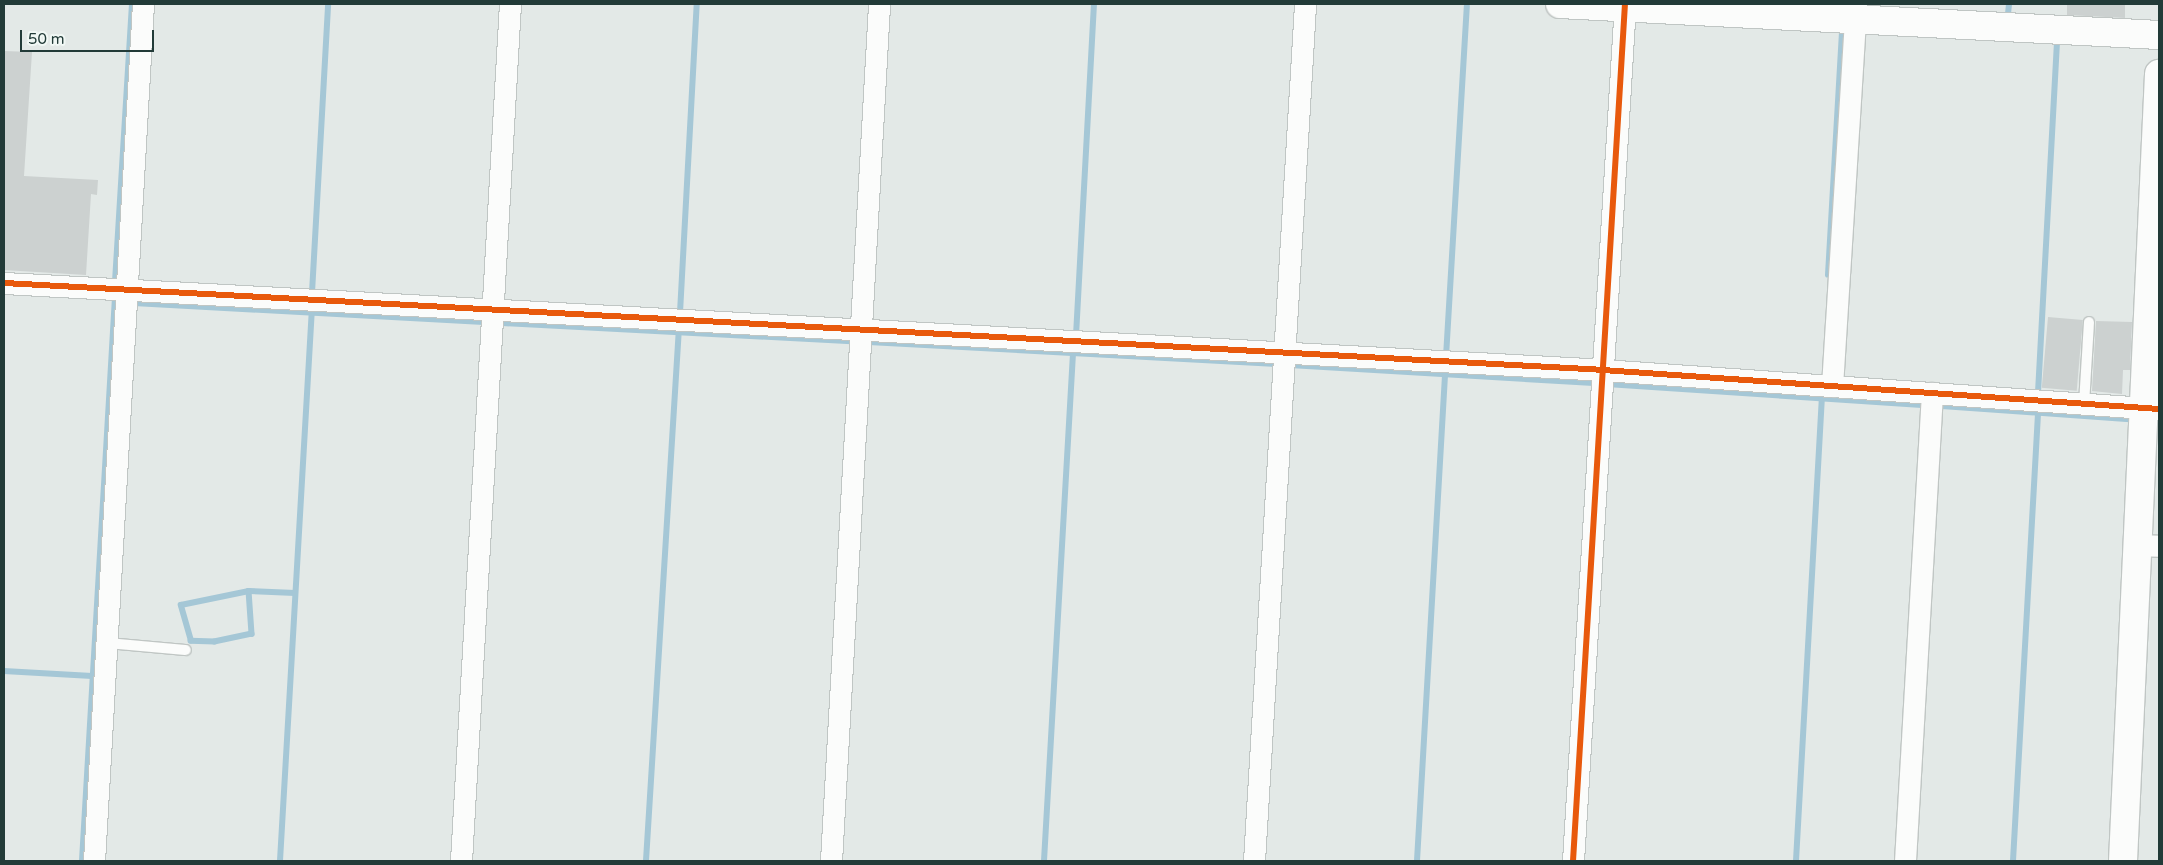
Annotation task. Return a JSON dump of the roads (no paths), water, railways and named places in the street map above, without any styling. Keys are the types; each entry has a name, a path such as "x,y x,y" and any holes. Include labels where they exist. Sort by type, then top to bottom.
{"street":[{"path":"94,861 143,4"},
{"path":"461,861 510,4"},
{"path":"831,861 879,4"},
{"path":"1254,861 1305,4"},
{"path":"1560,4 1855,11 2159,35"},
{"path":"1573,861 1625,6"},
{"path":"1832,386 1855,11"},
{"path":"2123,861 2147,545 2159,74"},
{"path":"4,283 1283,355 1603,370 2151,409"},
{"path":"1905,861 1932,393"}],"lane":[{"path":"2084,404 2089,322"},
{"path":"107,643 186,650"}],"waterway":[{"path":"115,282 132,4"},
{"path":"312,293 328,4"},
{"path":"680,313 697,4"},
{"path":"1076,336 1094,4"},
{"path":"2008,14 2009,4"},
{"path":"1446,357 1467,7"},
{"path":"1828,275 1842,31"},
{"path":"2038,393 2057,44"},
{"path":"82,861 115,297"},
{"path":"134,303 483,322"},
{"path":"280,861 312,308"},
{"path":"503,323 852,341"},
{"path":"646,861 679,328"},
{"path":"869,342 1276,364"},
{"path":"1044,861 1073,353"},
{"path":"1290,365 1593,383"},
{"path":"1417,861 1445,370"},
{"path":"1607,384 1925,405"},
{"path":"1796,861 1822,394"},
{"path":"1942,406 2130,419"},
{"path":"2013,861 2038,408"},
{"path":"249,591 252,634 215,642 191,641 181,605 249,591 295,593"},
{"path":"4,671 92,676"}]}
